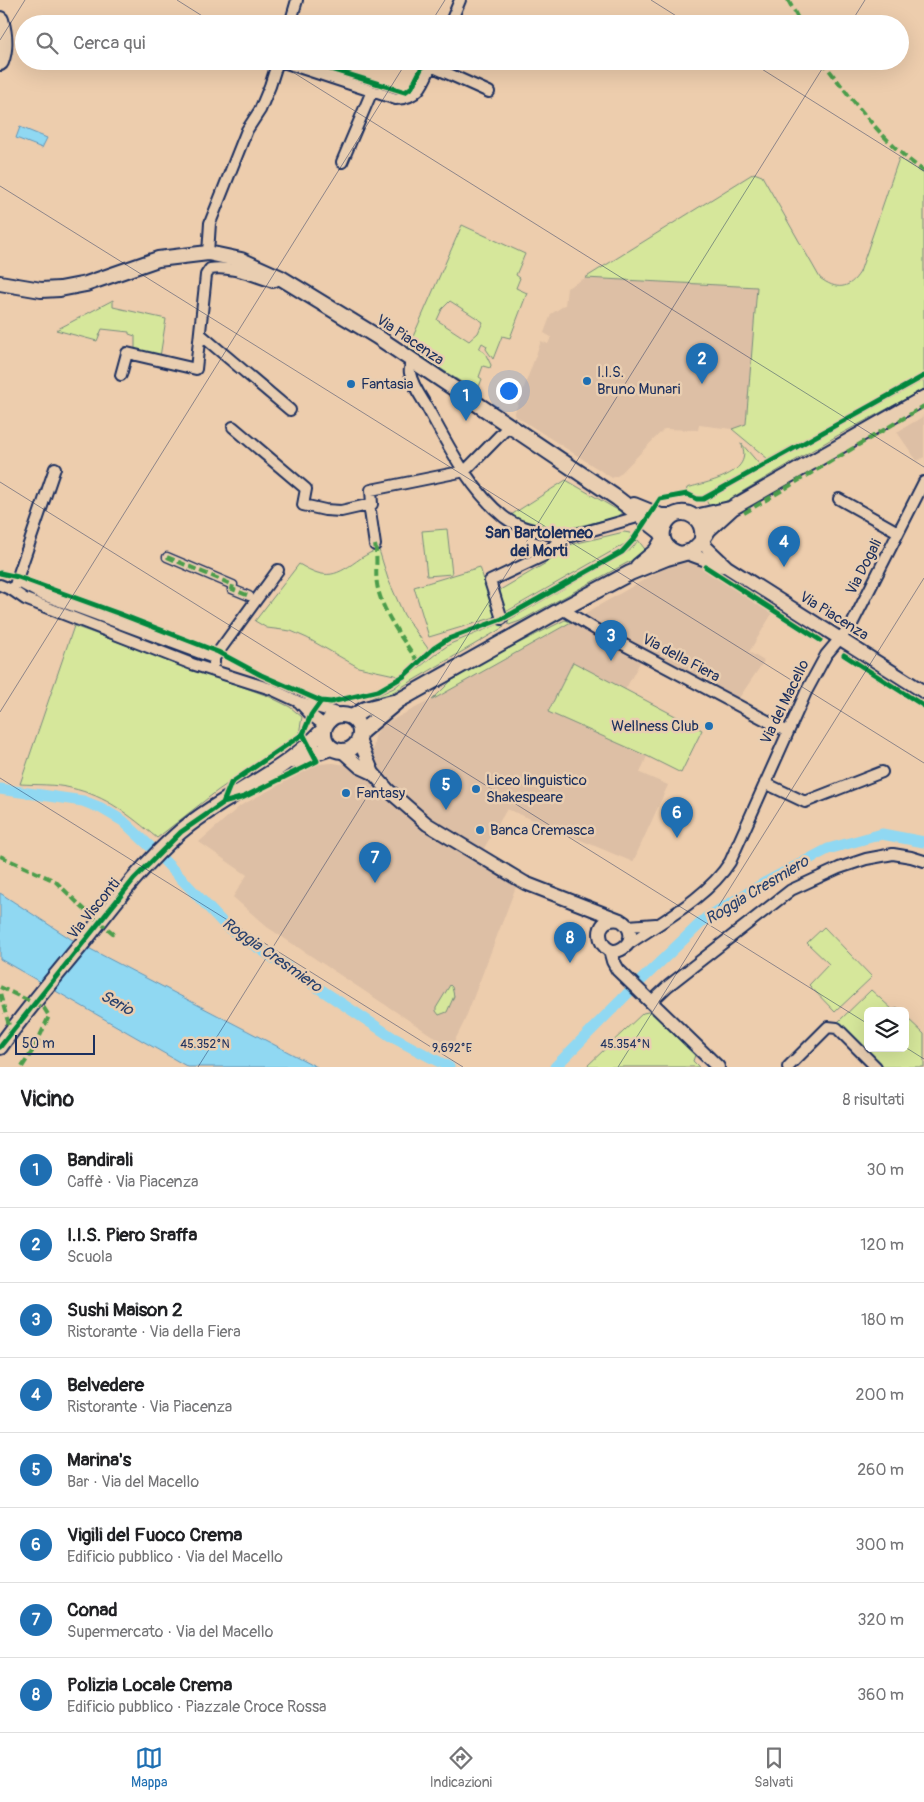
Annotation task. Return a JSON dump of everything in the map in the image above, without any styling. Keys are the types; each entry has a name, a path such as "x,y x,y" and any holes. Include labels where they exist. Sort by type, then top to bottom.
{"highway":[{"path":"0,20 4,39 3,55 0,62"}],"main road":[{"name":"Via Piacenza","path":"0,283 41,290 60,290 86,284 158,259 208,253 241,260 281,278 376,336 618,498 663,536"},
{"path":"398,701 330,719 324,727 325,740 337,750 352,748 360,736 398,701 630,573 697,548 709,529 732,508 924,398"},
{"name":"Via Piacenza","path":"618,498 661,516 672,516"},
{"path":"695,518 732,508"},
{"path":"630,573 656,551 663,536 667,520 672,516 684,514 695,518 702,526 702,538"},
{"path":"663,536 671,550 684,554"},
{"path":"346,715 358,723 360,736"},
{"name":"Via Visconti","path":"0,1047 134,879 168,843 199,818 287,763 324,727"},
{"name":"Via Visconti","path":"287,763 337,750"}],"street":[{"path":"454,15 460,0"},
{"path":"292,15 294,1"},
{"path":"208,253 210,223 247,130 260,110 276,70"},
{"path":"307,70 396,99 407,98 419,91 429,70"},
{"path":"446,70 489,92"},
{"path":"342,162 372,91"},
{"name":"Via Piacenza","path":"121,375 127,353 196,369 206,275 210,269 229,269 274,282 281,278"},
{"path":"200,334 290,410"},
{"path":"413,362 410,373 417,389 464,471 489,504 506,519 526,529 561,539"},
{"path":"233,427 306,489 303,504 325,510 341,511 372,504 371,490 464,471 510,426"},
{"path":"14,586 55,468"},
{"name":"Via Dogali","path":"839,639 852,624 924,482"},
{"name":"Via Dogali","path":"839,500 898,532"},
{"path":"369,504 375,545"},
{"path":"502,619 490,581 543,556 561,539 634,518 638,514"},
{"name":"Via Piacenza","path":"702,538 706,547 727,567 924,692"},
{"name":"Via Piacenza","path":"684,554 727,567"},
{"path":"167,558 233,585 232,589 249,596"},
{"path":"215,672 214,658 278,570"},
{"path":"0,585 14,586 41,594 214,658"},
{"path":"14,586 25,600 215,672 271,689 300,702 346,715"},
{"name":"Via della Fiera","path":"562,609 600,632 788,732"},
{"name":"Via del Macello","path":"626,946 708,889 724,872 826,654 839,639"},
{"path":"300,702 324,727"},
{"path":"360,736 373,773"},
{"path":"337,750 360,767 373,773 397,799 428,824 525,883 624,923 631,936 620,958 622,974"},
{"path":"765,783 805,802 882,772"},
{"path":"650,1002 791,890 839,868 866,859 893,854 924,861"},
{"path":"577,905 600,929"},
{"path":"626,946 615,951 605,947 600,939 600,929 603,925 610,920 624,923 657,924"},
{"path":"610,950 612,961 618,970 718,1067"},
{"path":"788,1067 828,1027 837,1028 876,1067"}],"shaded area":[{"path":"585,278 757,287 746,424 732,429 699,425 698,430 664,429 619,475 612,478 514,415 541,341 548,344 551,337 544,333 551,314 565,305 567,288"},
{"path":"924,416 924,457 917,461 897,432"},
{"path":"695,559 704,562 776,607 749,652 764,661 737,701 645,653 625,690 573,662 548,712 647,756 640,773 668,785 633,862 507,809 477,860 517,884 464,1022 451,1048 267,927 233,897 247,875 199,842 240,806 318,764 333,763 347,765 373,749 375,737 379,729 386,723 441,695 679,560"}],"green space":[{"path":"899,158 924,174 924,373 768,459 732,429 746,424 757,287 585,278 754,173 762,176 820,278 831,285 847,285 860,272"},
{"path":"462,225 525,254 516,275 520,278 516,288 527,293 510,338 502,336 493,359 486,349 487,346 482,343 479,349 485,353 491,365 490,368 483,366 479,377 482,379 477,392 408,348","holes":["450,301 483,322 478,333 469,341 437,320 442,309"]},
{"path":"113,300 113,307 166,319 160,357 135,351 135,336 129,334 129,332 102,329 97,341 56,330"},
{"path":"924,380 924,389 835,437 711,510 706,500"},
{"path":"741,443 760,465 700,497 686,492 687,488 717,479 736,469 742,462 744,454"},
{"path":"566,480 621,512 621,516 555,532 523,522 511,515"},
{"path":"447,529 452,574 427,576 422,531"},
{"path":"624,532 630,533 631,536 628,542 504,613 500,590 546,563 565,546"},
{"path":"638,540 647,552 520,621 509,625 507,621 626,553"},
{"path":"379,550 388,579 404,615 429,650 399,676 358,667 307,638 291,631 267,628 255,621 299,564 317,573 331,574 345,569 361,558"},
{"path":"480,567 495,617 429,637 414,587"},
{"path":"565,620 571,622 432,700 451,681 491,657"},
{"path":"501,623 504,627 395,691 367,705 365,701 394,688 450,644"},
{"path":"74,626 268,696 290,707 302,717 299,734 217,791 157,838 117,807 96,796 65,787 20,784"},
{"path":"573,662 702,730 681,773 548,712"},
{"path":"824,927 872,977 835,1012 809,985 829,964 807,943"},
{"path":"450,985 454,996 447,1012 439,1015 436,1008"},
{"path":"871,990 890,1007 864,1007 864,1049 838,1022"},
{"path":"643,1013 653,1014 695,1055 693,1061 699,1067 586,1067"},
{"path":"909,1020 924,1034 924,1067 882,1067 867,1052 909,1052"}],"water":[{"path":"20,127 47,138 42,148 16,138"},
{"name":"Serio","path":"0,893 71,939 317,1067 188,1067 0,959"}],"waterway":[{"name":"Roggia Cresmiero","path":"0,789 83,801 101,808 123,821 157,853 227,927 392,1037 449,1067"},
{"name":"Roggia Cresmiero","path":"555,1067 706,918 766,882 828,849 882,834 924,842"}],"marked path":[{"path":"788,0 796,15"},
{"path":"829,70 882,134 909,160 924,171"},
{"path":"744,513 924,406"},
{"path":"375,545 377,584 383,605 419,663"},
{"path":"167,557 233,585 232,589 249,596"},
{"path":"0,856 55,881 85,910 114,934"},
{"path":"0,987 44,1008 49,1016 35,1047 22,1067"},
{"path":"0,994 11,1032"}],"cycle path":[{"path":"334,70 405,92 412,87 420,70"},
{"path":"0,1047 134,879 181,832 223,803 244,797 317,761 303,734 311,715 321,701 331,702 378,691 404,676 434,648 448,639 502,619 622,552 633,540 660,499 687,494 697,499 703,499 924,376"},
{"path":"706,567 820,640"},
{"path":"0,573 18,577 218,652 261,675 321,701"},
{"path":"844,655 924,706"},
{"path":"223,803 231,783 303,734"}],"place":[{"name":"I.I.S. Bruno Munari","path":"587,381"},
{"name":"Fantasia","path":"351,384"},
{"name":"I.I.S. Piero Sraffa","path":"702,384"},
{"name":"Bandirali","path":"466,421"},
{"name":"Belvedere","path":"784,567"},
{"name":"Sushi Maison 2","path":"611,661"},
{"name":"Wellness Club","path":"709,726"},
{"name":"Liceo linguistico Shakespeare","path":"476,789"},
{"name":"Fantasy","path":"346,793"},
{"name":"Marina's","path":"446,810"},
{"name":"Banca Cremasca","path":"480,830"},
{"name":"Vigili del Fuoco Crema","path":"677,838"},
{"name":"Conad","path":"375,883"},
{"name":"Polizia Locale Crema","path":"570,963"}],"district":[{"name":"San Bartolemeo dei Morti","path":"539,542"}]}
